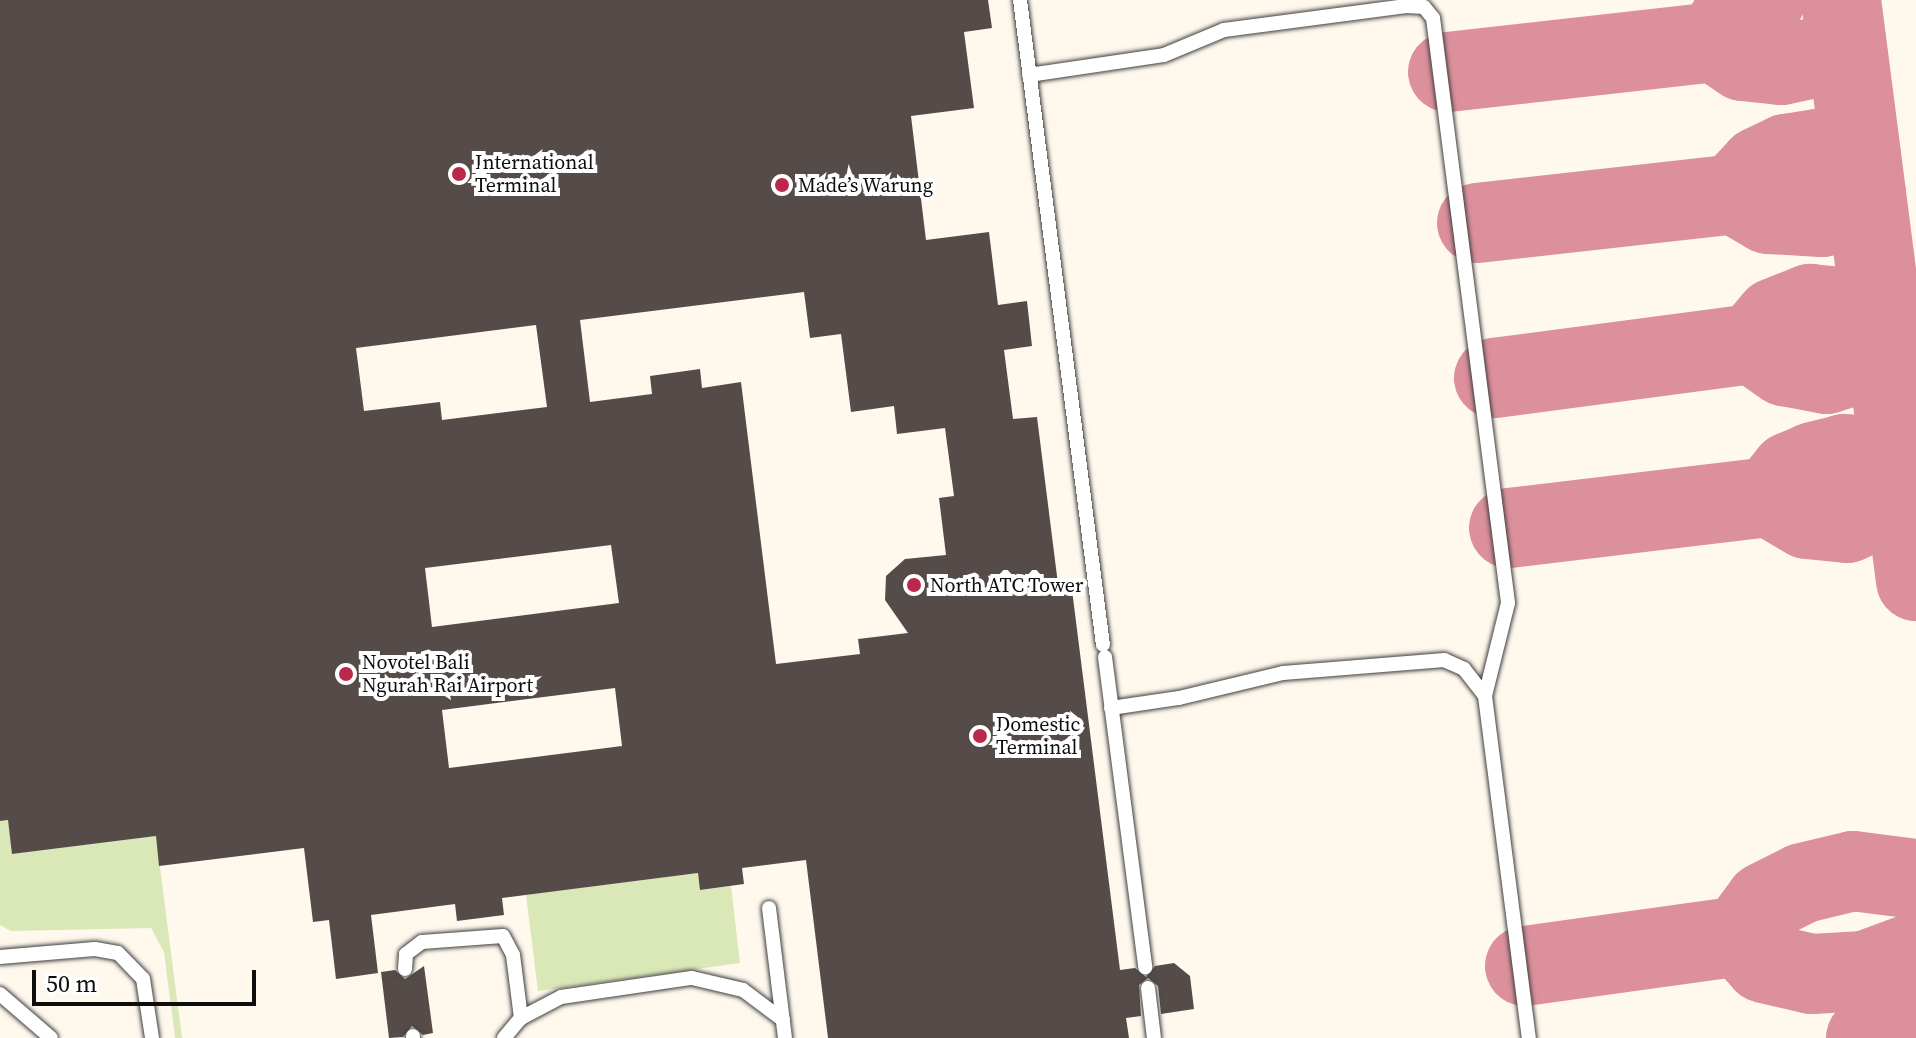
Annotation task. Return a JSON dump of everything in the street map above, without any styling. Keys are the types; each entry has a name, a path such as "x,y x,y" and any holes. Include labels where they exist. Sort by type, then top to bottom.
{"lane":[{"path":"1020,0 1145,967"},
{"path":"1029,75 1164,55 1224,30 1406,6 1429,11 1508,603 1485,696 1529,1038"},
{"path":"1111,708 1179,698 1283,673 1444,660 1464,669 1485,696"},
{"path":"769,908 785,1038"},
{"path":"405,969 406,954 422,942 503,936 513,955 521,1018"},
{"path":"0,957 95,949 118,953 143,979 152,1038"},
{"path":"504,1038 521,1018 561,997 692,978 743,990 783,1020"},
{"path":"1148,988 1154,1038"},
{"path":"0,994 51,1038"}],"green space":[{"path":"8,820 13,854 156,836 182,1038 175,1038 164,952 151,928 11,931 0,925 0,821"},
{"path":"698,873 701,890 731,886 740,963 538,991 526,895"}],"building":[{"path":"0,0 988,0 992,28 964,32 974,108 911,116 926,240 989,232 998,305 1027,301 1032,346 1004,350 1013,419 1037,417 1058,584 1071,582 1120,970 1135,968 1146,977 1155,966 1174,963 1190,976 1194,1009 1161,1014 1158,986 1148,978 1139,985 1141,1016 1126,1018 1129,1038 828,1038 806,860 742,868 744,884 700,890 698,873 502,898 504,915 457,921 455,904 371,915 378,973 336,979 329,920 313,922 304,848 159,866 156,836 12,854 8,820 0,821","holes":["804,292 810,338 841,334 851,412 894,406 897,434 945,428 954,496 939,498 946,555 905,559 886,576 885,600 908,633 858,639 860,654 776,664 741,382 702,388 700,369 650,376 652,394 590,402 580,320","536,325 547,407 442,420 440,402 364,411 356,348","611,545 619,603 432,627 425,568","615,688 622,746 449,768 442,710"]},
{"path":"424,966 433,1033 423,1035 412,1026 403,1037 389,1038 381,972 395,970 405,979"}],"taxiway":[{"path":"1715,42 1730,19 1765,0"},
{"path":"1841,0 1916,581"},
{"path":"1448,72 1715,42 1743,61 1781,65 1818,57 1846,39"},
{"path":"1734,194 1759,167 1786,154 1819,149 1861,154"},
{"path":"1477,223 1734,194 1768,214 1822,217 1866,193"},
{"path":"1753,344 1775,318 1810,304 1881,311"},
{"path":"1494,378 1753,344 1785,366 1826,374 1863,363 1885,343"},
{"path":"1770,497 1790,472 1813,462 1844,454 1900,458"},
{"path":"1509,528 1770,497 1807,519 1847,523 1905,497"},
{"path":"1740,936 1765,902 1803,883 1853,871 1916,879"},
{"path":"1525,966 1740,936 1764,963 1812,974 1865,971 1916,952"},
{"path":"1866,1038 1916,1026"}],"place":[{"name":"International Terminal","path":"459,174"},
{"name":"Made’s Warung","path":"782,185"},
{"name":"North ATC Tower","path":"914,585"},
{"name":"Novotel Bali Ngurah Rai Airport","path":"346,674"},
{"name":"Domestic Terminal","path":"980,736"}]}
